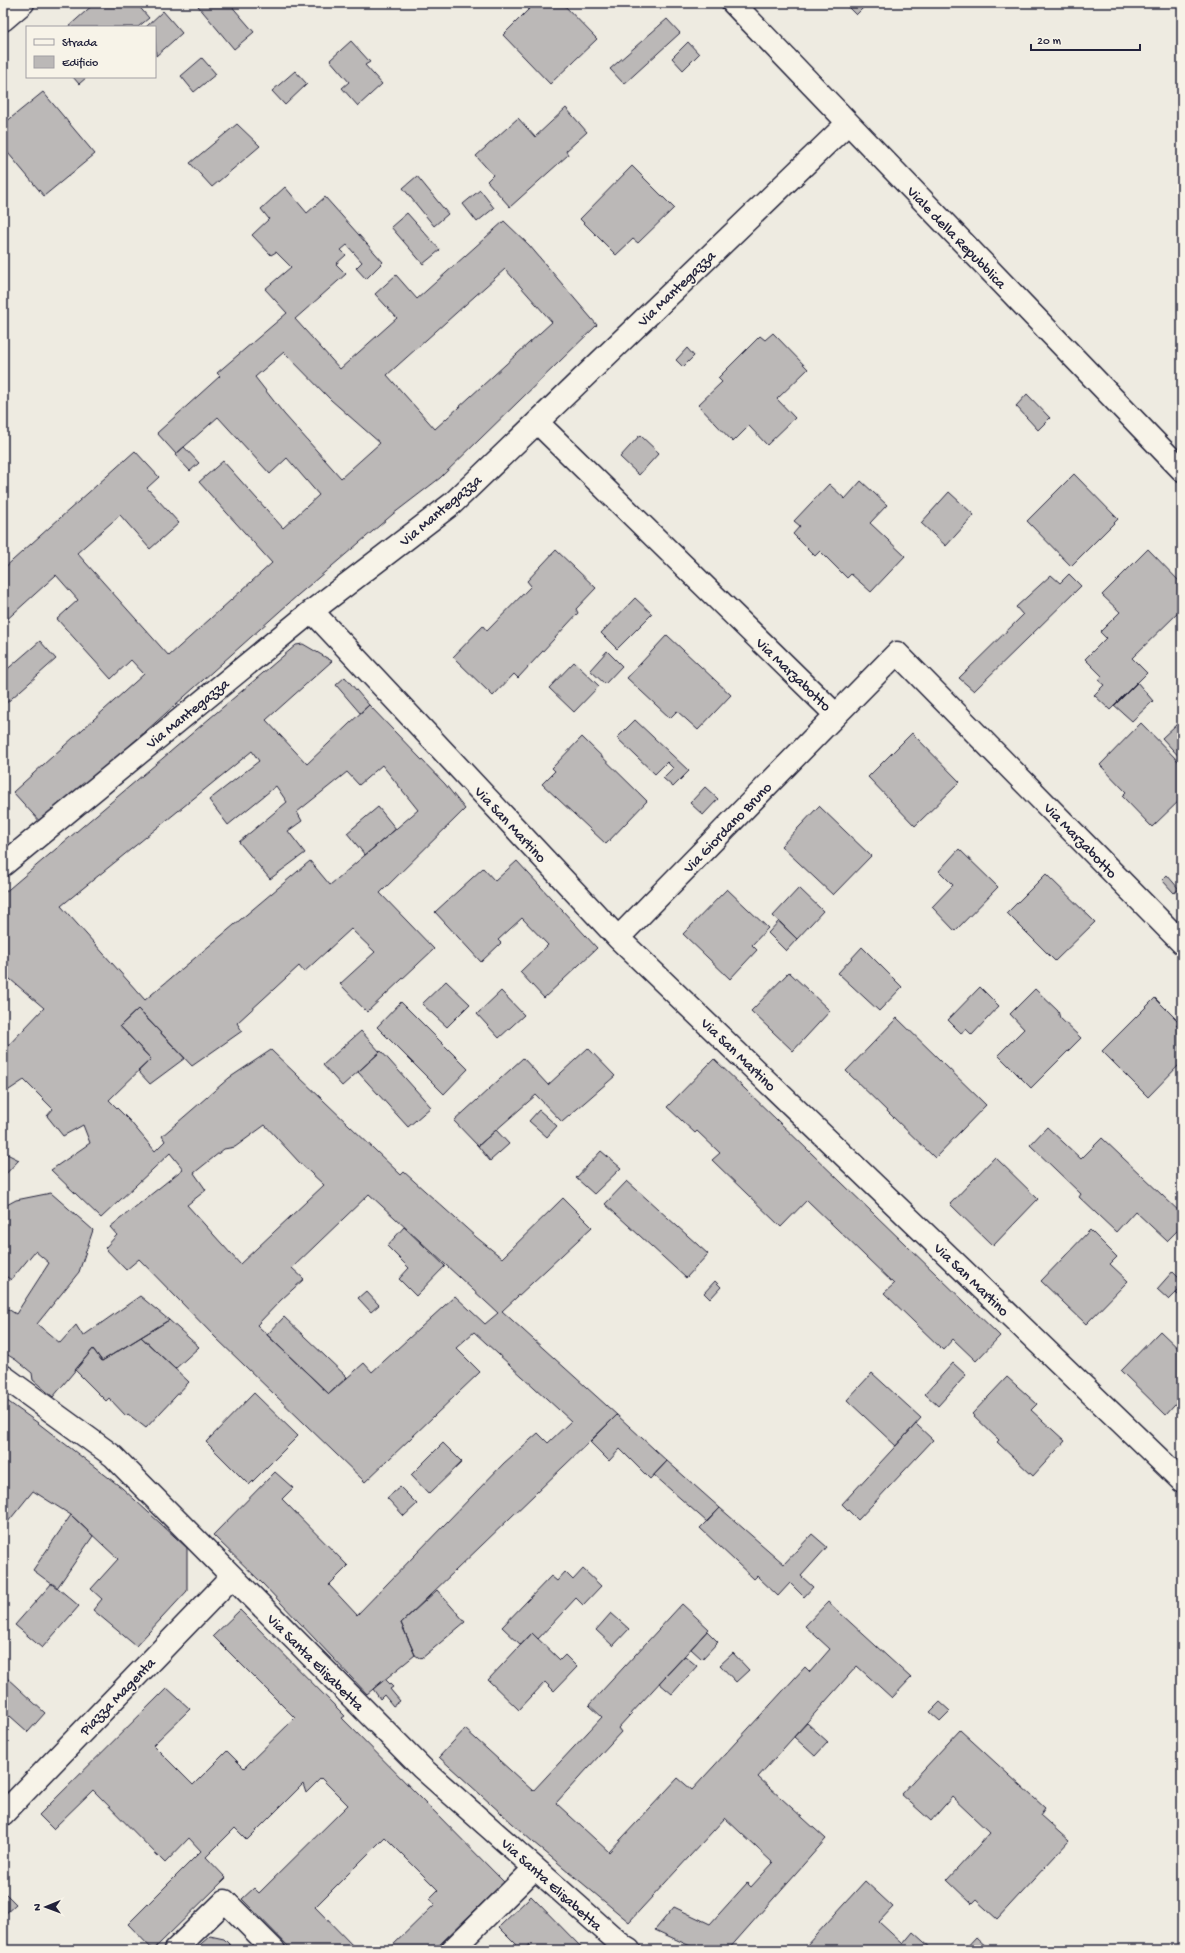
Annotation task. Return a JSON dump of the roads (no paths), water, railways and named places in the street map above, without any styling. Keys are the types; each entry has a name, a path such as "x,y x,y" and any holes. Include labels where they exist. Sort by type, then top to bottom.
{"street":[{"path":"3,20 23,3"},
{"name":"Viale della Repubblica","path":"733,3 1182,470"},
{"name":"Via Mantegazza","path":"3,865 312,611 452,503 848,123"},
{"name":"Via Marzabotto","path":"537,422 836,715 897,653 1182,943"},
{"name":"Via San Martino","path":"312,611 618,938 1182,1481"},
{"name":"Via Giordano Bruno","path":"618,938 836,715"},
{"name":"Via Santa Elisabetta","path":"3,1376 113,1456 422,1768 629,1950"},
{"name":"Piazza Magenta","path":"3,1814 232,1577"},
{"path":"452,1950 534,1868"},
{"path":"176,1950 225,1901 274,1950"}]}
